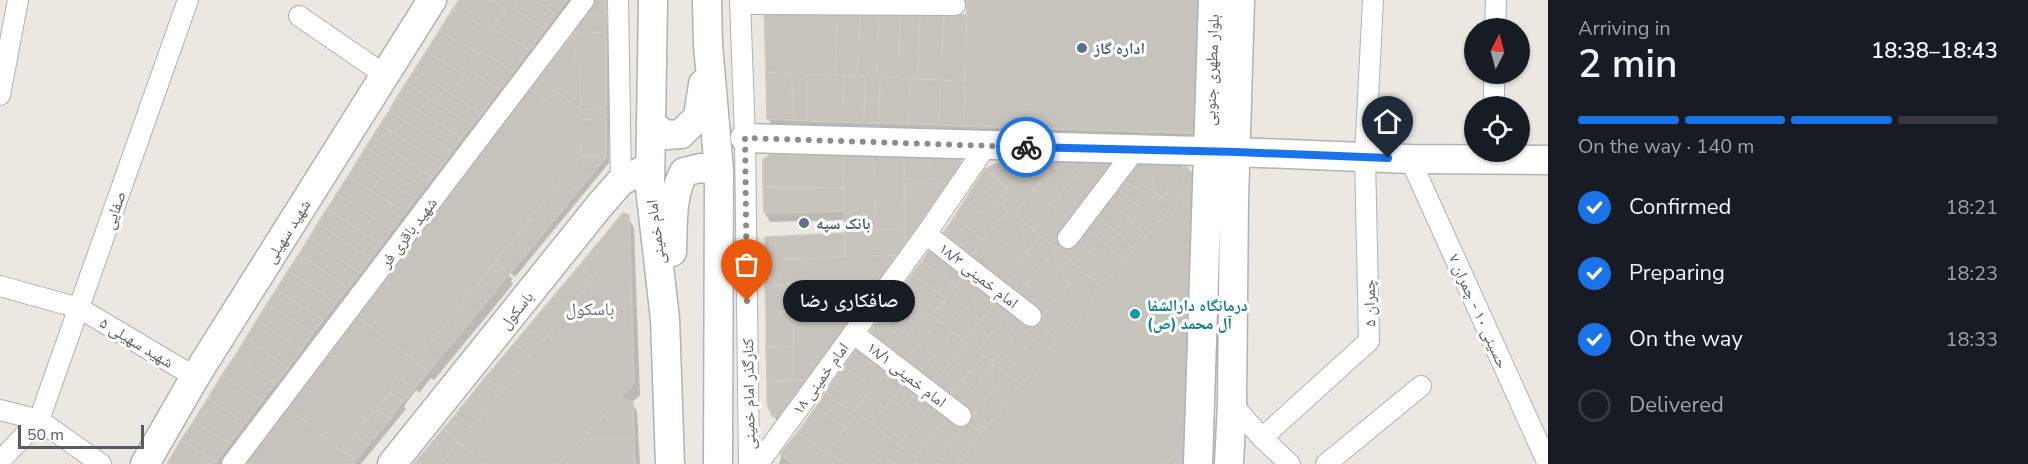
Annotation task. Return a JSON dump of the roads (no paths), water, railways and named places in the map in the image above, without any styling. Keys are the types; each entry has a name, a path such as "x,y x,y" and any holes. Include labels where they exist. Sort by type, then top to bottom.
{"street":[{"path":"0,95 6,28 18,0"},
{"name":"صفایی","path":"39,420 188,0"},
{"name":"شهید سهیلی","path":"145,464 195,377 432,0"},
{"name":"شهید باقری فر","path":"232,464 584,0"},
{"path":"618,0 621,181"},
{"name":"امام خمینی","path":"653,0 650,188 666,319 670,464"},
{"path":"707,0 708,45 719,170 718,464"},
{"name":"بلوار مطهری جنوبی","path":"1213,0 1208,152 1220,197 1232,404 1229,464"},
{"name":"بلوار مطهری جنوبی","path":"1198,464 1220,197 1237,152 1240,0"},
{"name":"چمران ۵","path":"1262,438 1369,341 1365,157 1373,0"},
{"path":"1495,18 1496,0"},
{"path":"740,2 955,5"},
{"name":"کنارگذر امام خمینی","path":"740,2 745,138 749,464"},
{"path":"299,16 386,75"},
{"path":"651,125 666,135 681,134 698,117 708,45"},
{"path":"1210,114 1220,127 1229,130 1237,124"},
{"path":"745,138 1410,159 1464,157"},
{"name":"امام خمینی ۱۸","path":"758,464 926,234 986,146"},
{"path":"1068,238 1135,150"},
{"name":"حسينی ۱۰ - چمران ۷","path":"1410,159 1548,464"},
{"path":"1530,159 1548,160"},
{"name":"باسکول","path":"393,464 621,181 650,167"},
{"path":"666,319 673,213 678,183 684,172 699,168 719,170"},
{"name":"امام خمینی ۱۸/۳","path":"926,234 1031,316"},
{"name":"شهید سهیلی ۵","path":"0,286 79,308 195,377"},
{"name":"امام خمینی ۱۸/۱","path":"853,333 961,416"},
{"path":"1326,464 1421,386"},
{"path":"1232,404 1262,438 1290,464"},
{"path":"0,410 39,420 101,464"},
{"path":"0,461 39,420"}],"place":[{"name":"اداره گاز","path":"1082,48"},
{"name":"بانک سپه","path":"804,223"},
{"name":"صافکاری رضا","path":"747,301"},
{"name":"درمانگاه دارالشفا آل محمد (ص)","path":"1135,314"}],"district":[{"name":"باسکول","path":"590,309"}]}
